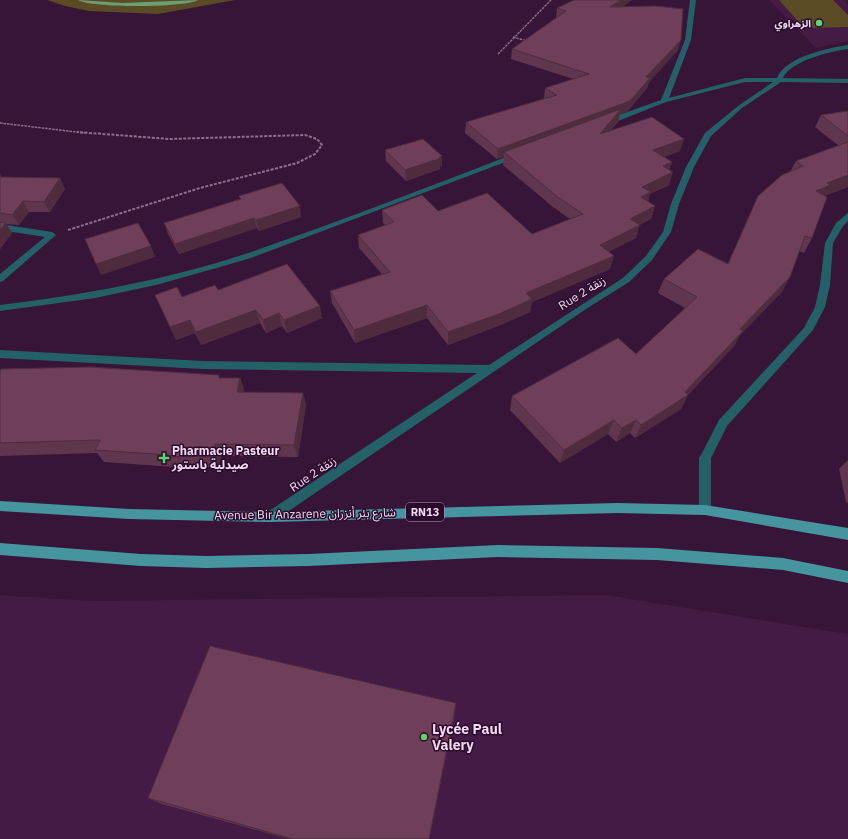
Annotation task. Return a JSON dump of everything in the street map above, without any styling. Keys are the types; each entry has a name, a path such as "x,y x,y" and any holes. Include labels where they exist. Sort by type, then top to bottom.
{"main road":[{"name":"Avenue Bir Anzarene شارع بئر أنزران","path":"0,506 129,514 270,517 603,508 705,510 848,534"},
{"path":"0,549 141,560 206,562 308,560 498,551 657,554 783,564 848,577"}],"street":[{"path":"664,100 688,42 694,20 693,0"},
{"name":"Rue 2 زنقة","path":"270,517 490,368 626,280 650,258 667,232 675,204 690,167 708,135 740,106 779,81 782,73 789,66 807,57 828,50 848,47"},
{"path":"600,125 664,100 745,80 848,81"},
{"path":"0,308 123,290 209,268 248,256 527,152"},
{"path":"705,510 705,458 723,423 808,330 820,307 825,285 829,243 839,225 848,216"},
{"path":"0,227 52,235"},
{"path":"0,279 52,235"},
{"path":"0,354 203,365 490,368"}],"path":[{"path":"498,54 551,0"},
{"path":"514,37 528,42"},
{"path":"0,123 89,134 169,139 305,135 313,136 320,140 322,145 319,151 311,157 297,163 200,188 52,235"}],"shaded area":[{"path":"47,0 235,0 158,14 89,11 65,6"},
{"name":"الزهراوي","path":"769,0 845,0 848,5 848,41 816,48"},
{"path":"779,0 833,0 848,15 848,27 804,28"},
{"name":"Lycée Paul Valery","path":"0,595 90,601 605,595 848,634 848,839 0,839"}],"building":[{"path":"574,0 621,0 610,7 656,6 683,9 681,40 646,77 650,78 630,101 498,149 466,122 557,95 545,88 589,74 512,49 566,11 557,8"},
{"path":"621,109 600,134 652,117 684,139 653,150 672,162 663,166 673,172 642,187 651,192 641,197 655,206 630,219 640,225 600,245 614,256 526,293 532,299 499,314 448,332 427,305 354,330 330,291 390,272 358,235 394,222 382,210 422,195 438,211 487,193 532,234 583,214 555,195 504,152"},
{"path":"848,111 848,136 821,115"},
{"path":"423,139 442,156 439,157 441,158 405,170 385,150"},
{"path":"848,142 848,175 827,183 830,185 816,191 827,197 812,238 805,236 790,277 740,329 743,331 685,392 688,395 641,425 636,420 622,428 614,420 564,450 512,396 618,338 636,354 697,297 664,279 698,249 728,264 758,196 782,175 803,166 796,161"},
{"path":"0,177 60,178 44,202 23,201 12,215 0,213"},
{"path":"282,183 300,206 256,220 254,218 175,244 164,223 241,199 239,196"},
{"path":"0,222 6,223 0,230"},
{"path":"138,223 151,246 96,264 85,239"},
{"path":"287,264 320,306 284,320 279,313 263,320 256,310 196,332 190,320 170,327 155,295 177,287 182,297 215,285 218,290"},
{"path":"89,367 219,375 219,378 240,378 237,392 303,393 294,445 215,444 213,455 168,457 169,455 95,450 100,440 0,443 1,369"},
{"path":"210,646 456,703 429,839 293,839 148,798"}],"waterway":[{"path":"80,0 122,5 196,0"}],"place":[{"name":"الزهراوي","path":"819,23"},
{"name":"Pharmacie Pasteur صيدلية باستور","path":"164,458"},
{"name":"Lycée Paul Valery","path":"424,737"}]}
